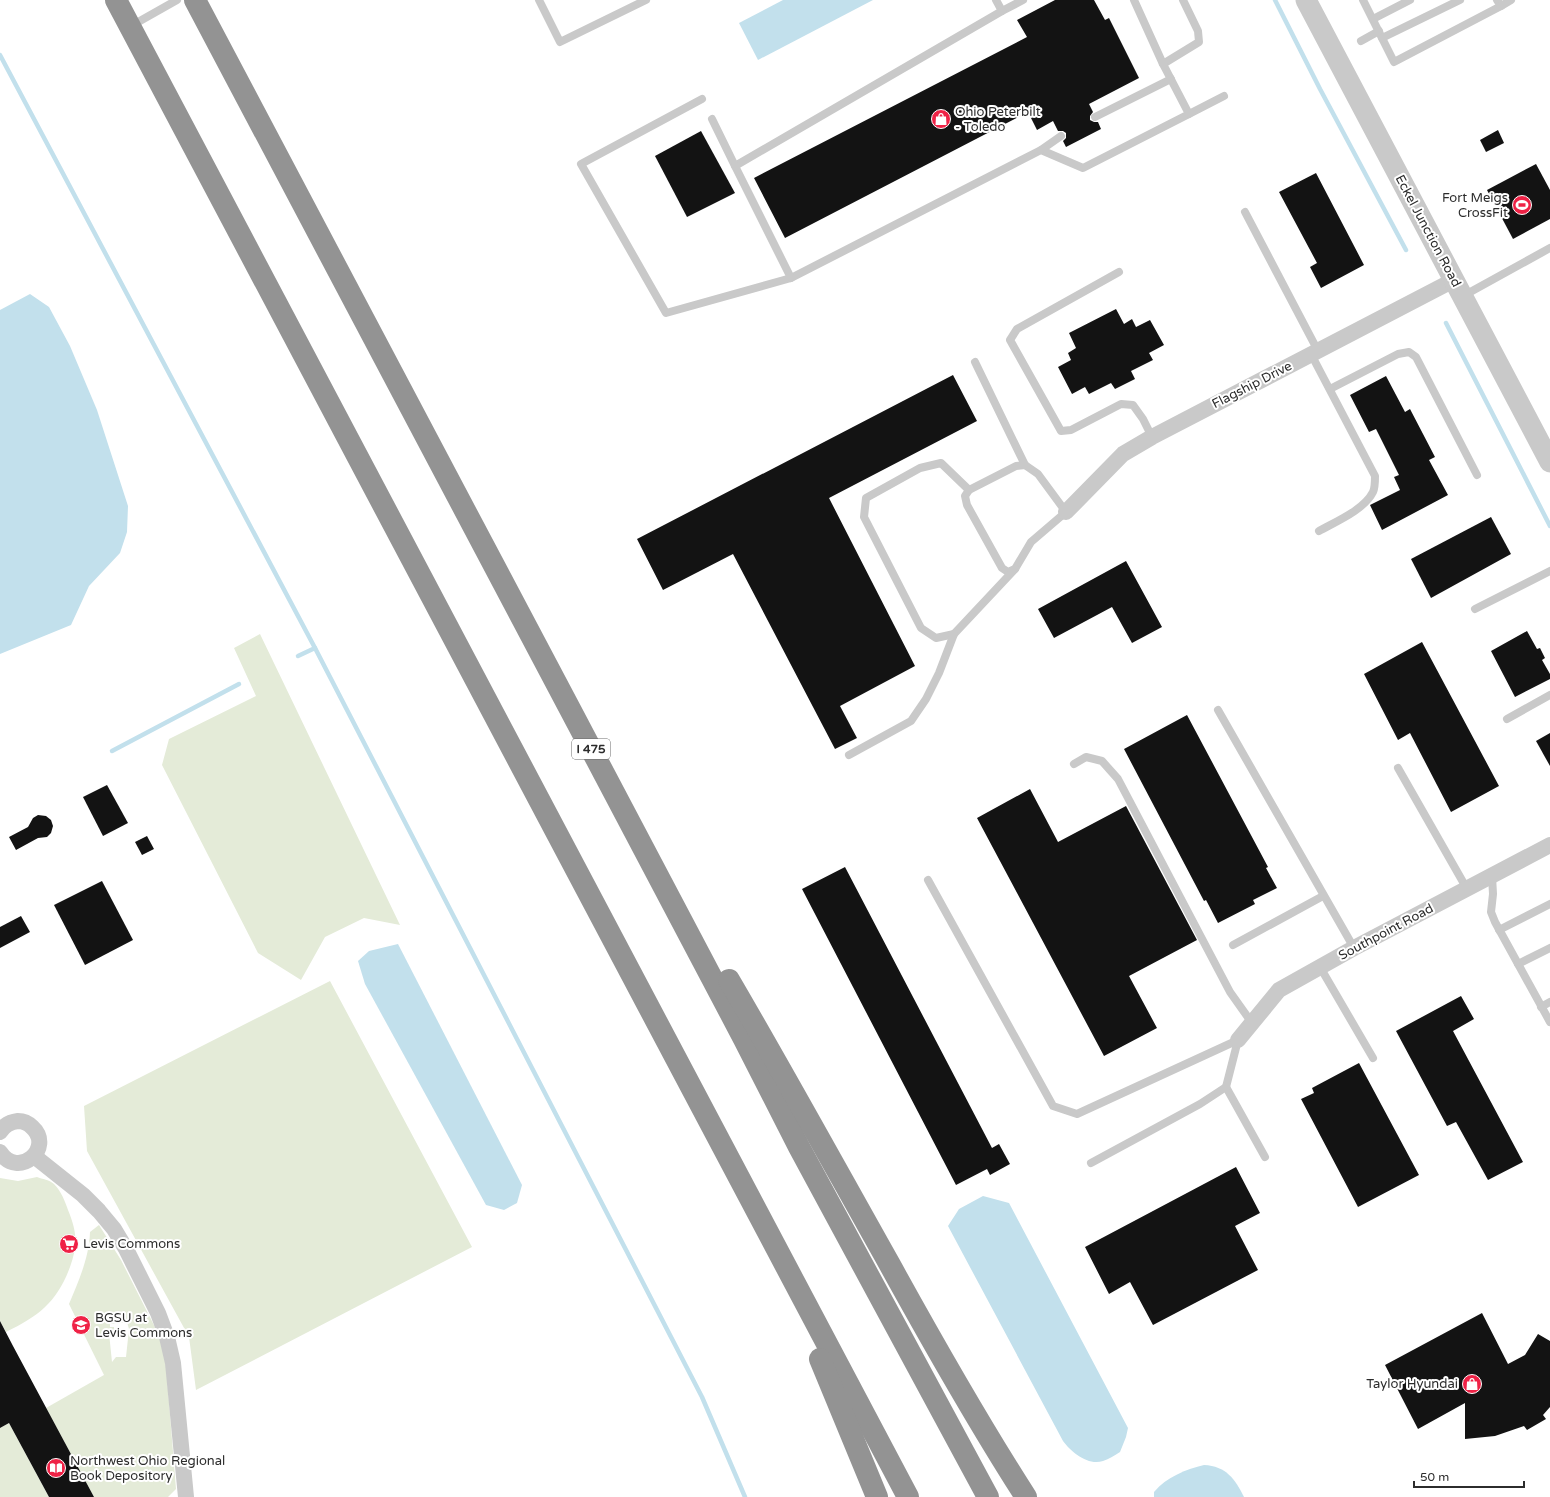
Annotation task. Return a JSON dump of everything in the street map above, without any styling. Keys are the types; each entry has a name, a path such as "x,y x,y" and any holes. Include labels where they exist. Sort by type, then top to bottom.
{"highway":[{"path":"116,0 908,1497"},
{"name":"I 475","path":"195,0 744,1039 799,1147 988,1497"},
{"path":"571,711 769,1050 940,1355 1026,1497"},
{"path":"732,1165 829,1378 877,1497"}],"street":[{"name":"Eckel Junction Road","path":"1306,0 1550,462"},
{"name":"Flagship Drive","path":"1066,512 1123,454 1152,436 1315,352 1458,288"},
{"name":"Southpoint Road","path":"1238,1040 1280,990 1354,948 1550,845"},
{"path":"0,1152 4,1158 14,1163 21,1163 28,1161 34,1156 39,1146 38,1135 31,1126 21,1121 16,1121 6,1125 1,1130"},
{"path":"34,1156 83,1195 100,1211 114,1229 126,1249 158,1313 167,1337 173,1363 186,1497"}],"lane":[{"path":"130,27 177,0"},
{"path":"539,0 560,42 646,0"},
{"path":"996,0 1002,11"},
{"path":"735,166 1023,0"},
{"path":"1134,0 1163,64 1189,114"},
{"path":"1163,64 1199,42 1198,31 1183,0"},
{"path":"1363,0 1394,62 1499,3 1511,0"},
{"path":"1373,19 1410,0"},
{"path":"1361,41 1460,0"},
{"path":"1096,118 1171,79"},
{"path":"1041,150 1082,168 1224,96"},
{"path":"702,99 581,164 666,313 791,278 1041,150 1061,136"},
{"path":"712,119 791,278"},
{"path":"1245,212 1315,352 1330,389 1375,476 1373,492 1363,504 1355,511 1319,532"},
{"path":"1458,288 1550,248"},
{"path":"1119,272 1017,329 1010,340 1061,431 1071,430 1121,404 1133,405 1143,419 1152,436"},
{"path":"1330,389 1398,354 1409,352 1416,357 1477,475"},
{"path":"849,755 912,721 926,699 939,673 954,634 1015,569 1031,542 1066,512 1038,474 1025,465 975,362"},
{"path":"954,634 936,638 921,628 864,517 866,498 920,468 941,463 969,490"},
{"path":"1015,569 1008,572 1002,568 967,505 965,496 969,490 1016,466 1025,465"},
{"path":"1475,609 1550,571"},
{"path":"1507,719 1550,696"},
{"path":"1218,710 1354,948"},
{"path":"1074,764 1086,757 1102,761 1118,779 1230,992 1252,1023"},
{"path":"1398,768 1467,889"},
{"path":"1492,876 1493,894 1491,912 1499,930 1550,1022"},
{"path":"928,880 1053,1106 1077,1114 1238,1040"},
{"path":"1233,945 1323,896"},
{"path":"1499,930 1550,904"},
{"path":"1518,964 1550,948"},
{"path":"1320,968 1373,1058"},
{"path":"1541,1007 1550,1002"},
{"path":"1091,1163 1200,1104 1226,1087 1238,1040"},
{"path":"1226,1087 1265,1157"}],"green space":[{"path":"260,634 400,925 364,918 325,937 301,980 258,953 162,765 169,739 256,696 234,648"},
{"path":"330,981 472,1247 196,1390 189,1337 87,1151 84,1106"},
{"path":"37,1177 52,1183 66,1203 75,1232 73,1259 59,1290 46,1307 28,1320 6,1332 0,1321 0,1178 18,1181"},
{"path":"99,1225 121,1260 160,1337 166,1365 176,1489 168,1497 94,1497 46,1408 104,1375 69,1304 86,1260 90,1232","holes":["127,1322 129,1329 126,1357 116,1357 112,1362 109,1333 114,1332 114,1327 110,1327 110,1324"]},
{"path":"9,1423 49,1497 0,1497 0,1428"}],"water":[{"path":"783,0 873,0 758,60 739,23"},
{"path":"30,294 49,307 70,346 97,410 128,506 127,532 120,553 89,586 71,625 0,654 0,310"},
{"path":"398,944 522,1185 517,1203 504,1210 486,1205 365,984 358,961 369,951"},
{"path":"983,1196 1009,1203 1128,1428 1120,1452 1103,1461 1092,1462 1080,1457 1063,1441 948,1226 959,1209"},
{"path":"1204,1465 1218,1468 1229,1475 1244,1497 1154,1497 1154,1492 1164,1482 1184,1471"}],"building":[{"name":"Ohio Peterbilt - Toledo","path":"1055,0 1094,0 1105,20 1109,18 1139,78 1089,104 1093,112 1090,116 1090,120 1098,122 1101,129 1066,147 1063,141 1066,138 1066,133 1063,131 1058,131 1053,121 1037,130 1028,112 785,238 754,178 1027,37 1017,20"},
{"path":"1498,130 1504,143 1486,152 1480,140"},
{"path":"701,131 735,193 687,217 655,156"},
{"name":"Fort Meigs CrossFit","path":"1536,164 1550,190 1550,219 1513,239 1487,190"},
{"path":"1316,173 1364,265 1321,288 1310,267 1317,263 1279,192"},
{"path":"1116,309 1124,324 1132,319 1136,327 1150,320 1164,345 1149,353 1153,360 1131,371 1135,379 1115,389 1111,383 1089,394 1085,387 1072,394 1058,367 1071,360 1068,353 1076,348 1069,333"},
{"path":"953,375 977,421 829,498 915,666 840,706 857,738 835,749 733,554 663,590 637,539"},
{"path":"1386,376 1405,412 1410,409 1435,457 1429,460 1448,495 1382,530 1370,505 1400,490 1394,477 1399,475 1376,429 1369,432 1350,395"},
{"path":"1491,517 1511,554 1431,598 1411,559"},
{"path":"1126,561 1162,627 1132,643 1112,607 1054,638 1038,609"},
{"path":"1527,631 1537,649 1540,648 1545,658 1542,660 1550,674 1550,679 1515,697 1491,651"},
{"path":"1422,642 1499,786 1451,812 1410,733 1398,740 1364,674"},
{"path":"1187,715 1268,867 1266,868 1277,888 1253,900 1255,904 1218,923 1206,900 1204,901 1124,749"},
{"path":"1550,733 1550,766 1536,741"},
{"path":"107,785 128,823 103,836 83,797"},
{"path":"1030,789 1058,842 1126,806 1197,940 1129,976 1157,1028 1104,1056 977,818"},
{"path":"38,815 46,816 51,820 53,826 51,833 47,837 38,838 16,850 9,837 28,827 33,818"},
{"path":"147,836 154,849 142,855 135,842"},
{"path":"845,867 992,1148 999,1144 1010,1164 990,1175 987,1169 956,1185 802,889"},
{"path":"102,881 133,940 85,965 54,905"},
{"path":"21,916 30,932 0,948 0,927"},
{"path":"1461,996 1474,1019 1453,1031 1523,1162 1488,1180 1456,1122 1447,1126 1396,1031"},
{"path":"1359,1063 1419,1175 1358,1207 1301,1099 1314,1093 1312,1088"},
{"path":"1236,1167 1260,1213 1235,1226 1258,1270 1153,1325 1130,1282 1109,1294 1085,1247"},
{"name":"Taylor Hyundai","path":"1482,1313 1508,1364 1525,1355 1538,1334 1550,1341 1550,1407 1543,1415 1546,1419 1527,1430 1524,1426 1495,1436 1465,1439 1465,1403 1418,1429 1385,1365"},
{"path":"0,1321 94,1497 49,1497 9,1423 0,1428"}],"waterway":[{"path":"1275,0 1320,89 1406,250"},
{"path":"0,55 315,648 702,1397 745,1497"},
{"path":"1446,323 1550,526"},
{"path":"298,656 315,648"},
{"path":"112,751 239,684"}],"place":[{"name":"Ohio Peterbilt - Toledo","path":"941,119"},
{"name":"Fort Meigs CrossFit","path":"1522,205"},
{"name":"Levis Commons","path":"69,1244"},
{"name":"BGSU at Levis Commons","path":"81,1325"},
{"name":"Taylor Hyundai","path":"1472,1384"},
{"name":"Northwest Ohio Regional Book Depository","path":"56,1468"}]}
